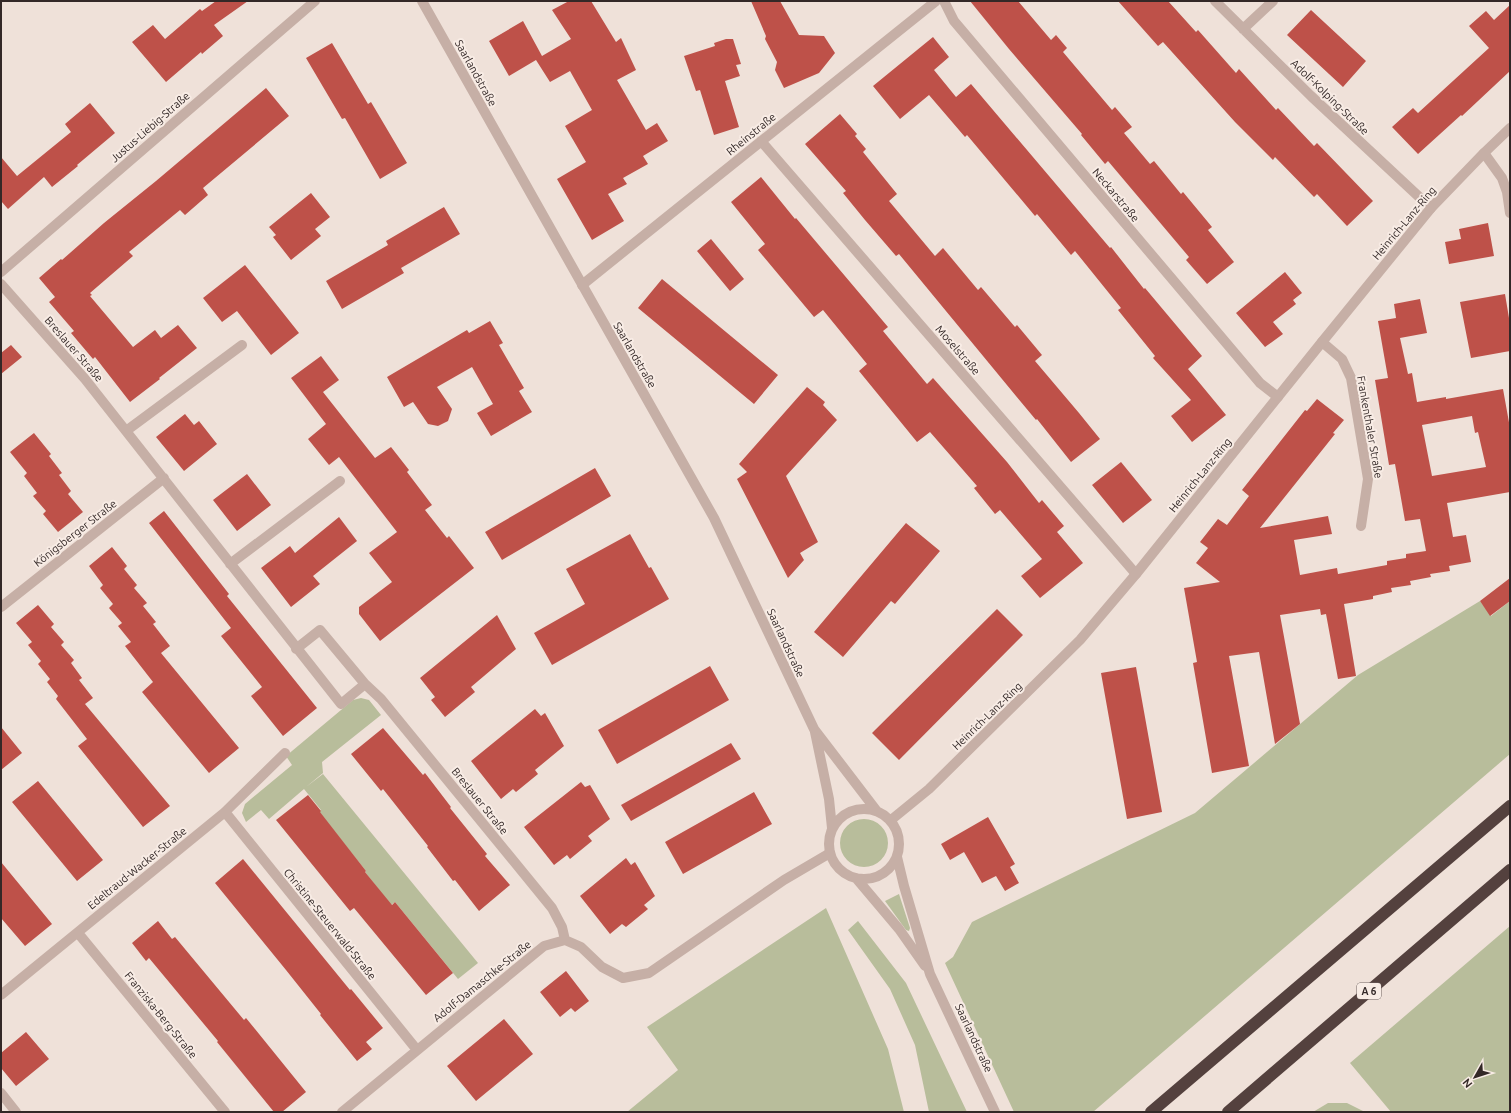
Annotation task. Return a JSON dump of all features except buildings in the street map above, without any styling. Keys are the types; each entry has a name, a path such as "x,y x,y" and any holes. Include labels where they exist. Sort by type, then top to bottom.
{"highway":[{"path":"1151,1112 1510,806"},
{"name":"A 6","path":"1228,1112 1510,870"}],"street":[{"name":"Justus-Liebig-Straße","path":"1,272 315,1"},
{"name":"Saarlandstraße","path":"422,1 714,518 814,729 876,810"},
{"name":"Rheinstraße","path":"582,285 936,1"},
{"name":"Neckarstraße","path":"944,1 954,21 974,45 1260,383 1278,397"},
{"name":"Adolf-Kolping-Straße","path":"1215,1 1311,96 1431,208"},
{"path":"1243,29 1273,1"},
{"name":"Heinrich-Lanz-Ring","path":"890,820 929,789 1069,652 1136,574 1431,208 1510,128"},
{"name":"Moselstraße","path":"761,142 1136,574"},
{"path":"1484,153 1502,178 1510,213"},
{"name":"Breslauer Straße","path":"1,284 85,379 341,704 365,684"},
{"name":"Frankenthaler Straße","path":"1322,342 1342,359 1351,378 1368,479 1361,526"},
{"path":"126,431 242,345"},
{"name":"Königsberger Straße","path":"1,607 164,478"},
{"path":"230,564 340,481"},
{"name":"Breslauer Straße","path":"296,648 320,630 365,684 381,699 552,908 562,927 565,940"},
{"name":"Saarlandstraße","path":"814,729 829,799 832,828"},
{"name":"Edeltraud-Wacker-Straße","path":"1,995 225,812 285,754"},
{"path":"868,808 876,810 890,820 896,828 899,837 899,847 897,857 888,870 880,875 864,879 849,876 839,868 830,853 829,839 832,828 843,815 851,811 868,808"},
{"name":"Christine-Steuerwald-Straße","path":"225,812 417,1050"},
{"path":"565,940 581,947 602,967 623,978 649,973 784,880 830,853"},
{"name":"Saarlandstraße","path":"897,857 930,974 995,1112"},
{"name":"Saarlandstraße","path":"856,878 899,929 930,974"},
{"name":"Franziska-Berg-Straße","path":"78,933 225,1112"},
{"name":"Adolf-Damaschke-Straße","path":"342,1112 544,946 565,940"},
{"path":"1,1093 16,1112"}],"green space":[{"path":"1480,601 1491,616 1510,601 1510,754 1093,1112 1014,1112 945,963 953,957 972,922 1195,813 1358,675"},
{"path":"361,698 369,700 381,715 322,762 323,773 306,787 323,774 478,963 458,979 395,902 391,905 319,812 321,810 304,789 269,819 261,810 246,822 242,813 245,804 292,765 286,756 353,700"},
{"path":"864,819 873,821 881,826 886,834 888,843 886,852 881,860 873,865 864,867 855,865 847,860 842,852 840,843 842,834 847,826 855,821"},
{"path":"899,894 910,928 909,931 906,930 885,901"},
{"path":"826,908 888,1049 904,1112 627,1112 678,1070 647,1027"},
{"path":"858,921 906,983 967,1112 929,1112 915,1045 890,989 848,930"},
{"path":"1510,926 1510,1112 1391,1112 1350,1063"},
{"path":"1328,1103 1347,1103 1365,1112 1313,1112"}]}
